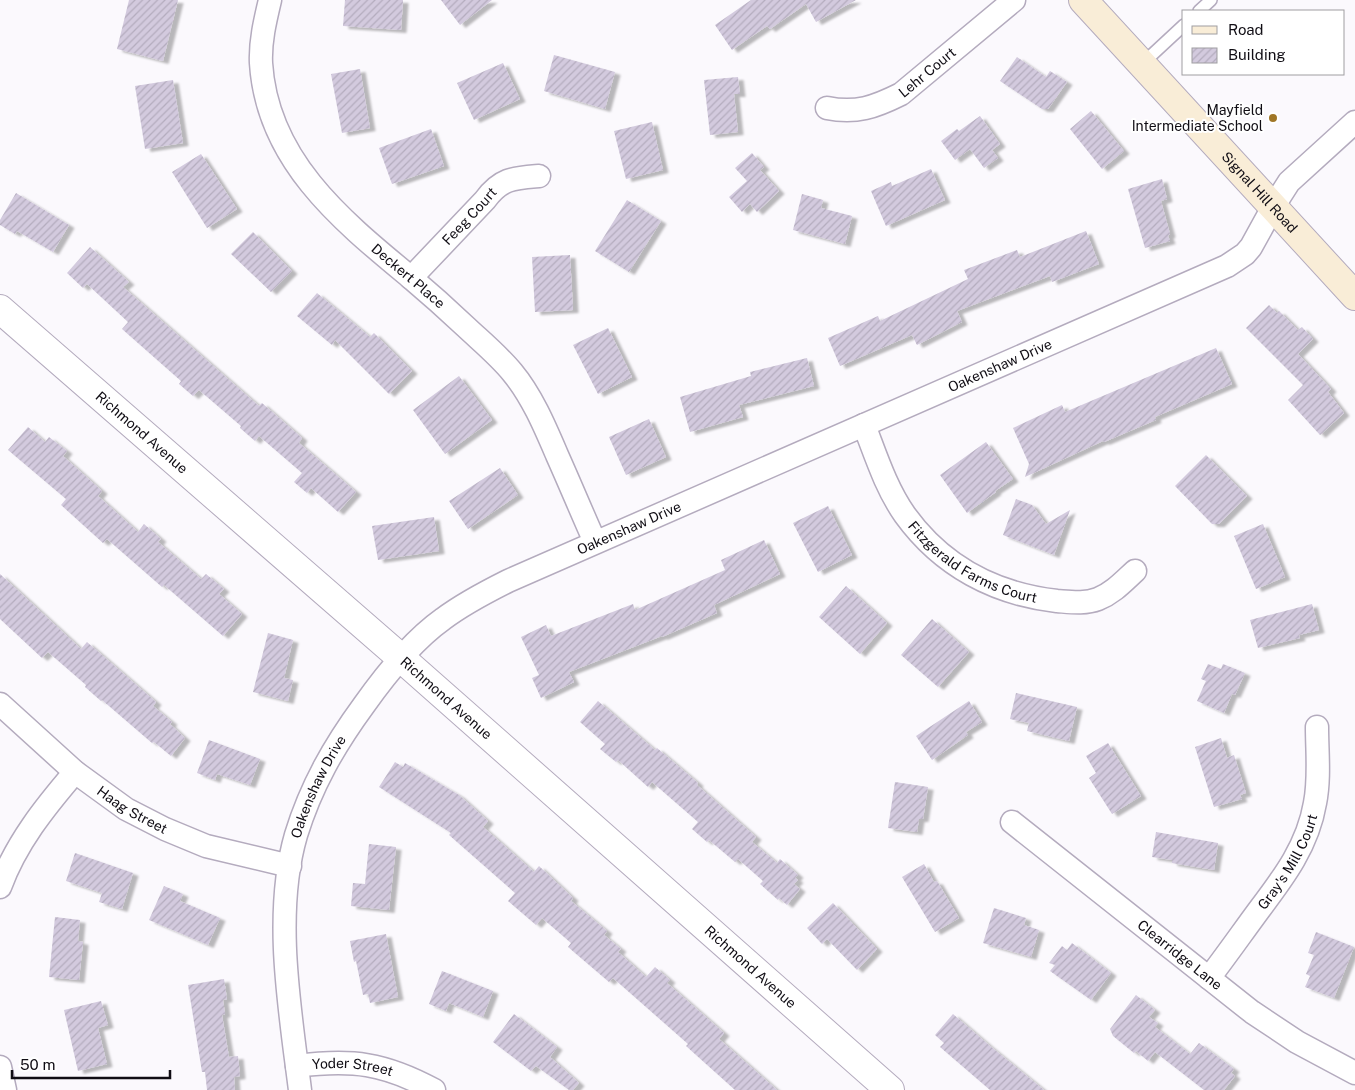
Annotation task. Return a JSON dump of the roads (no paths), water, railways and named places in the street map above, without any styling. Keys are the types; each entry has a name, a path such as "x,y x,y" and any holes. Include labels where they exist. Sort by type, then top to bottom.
{"main road":[{"name":"Signal Hill Road","path":"1083,0 1355,296"}],"street":[{"name":"Deckert Place","path":"270,0 263,32 261,62 264,88 285,146 302,175 364,240 411,278 513,372 530,398 545,429 595,542"},
{"name":"Lehr Court","path":"827,108 842,111 864,109 881,104 900,94 1014,0"},
{"name":"Oakenshaw Drive","path":"300,1090 286,972 286,922 290,866 296,836 308,803 334,748 375,689 428,630 470,601 508,581 1227,266 1251,248 1289,182 1355,122"},
{"name":"Feeg Court","path":"411,278 485,200 493,188 504,181 539,176"},
{"name":"Richmond Avenue","path":"0,310 401,658 890,1090"},
{"name":"Fitzgerald Farms Court","path":"864,425 886,481 904,514 938,552 958,567 1009,592 1033,598 1079,603 1097,599 1113,591 1135,571"},
{"name":"Haag Street","path":"0,704 75,772 126,809 165,829 206,846 290,866"},
{"name":"Gray's Mill Court","path":"1209,978 1287,872 1303,844 1316,803 1317,727"},
{"path":"0,887 11,863 36,820 75,772"},
{"name":"Clearridge Lane","path":"1012,822 1252,1012 1278,1031 1355,1073"},
{"name":"Yoder Street","path":"297,1066 332,1062 366,1064 400,1074 434,1090"},
{"path":"0,1067 5,1090"}],"lane":[{"path":"1200,10 1211,0"},
{"path":"1142,64 1182,27"}],"place":[{"name":"Mayfield Intermediate School","path":"1273,118"}]}
